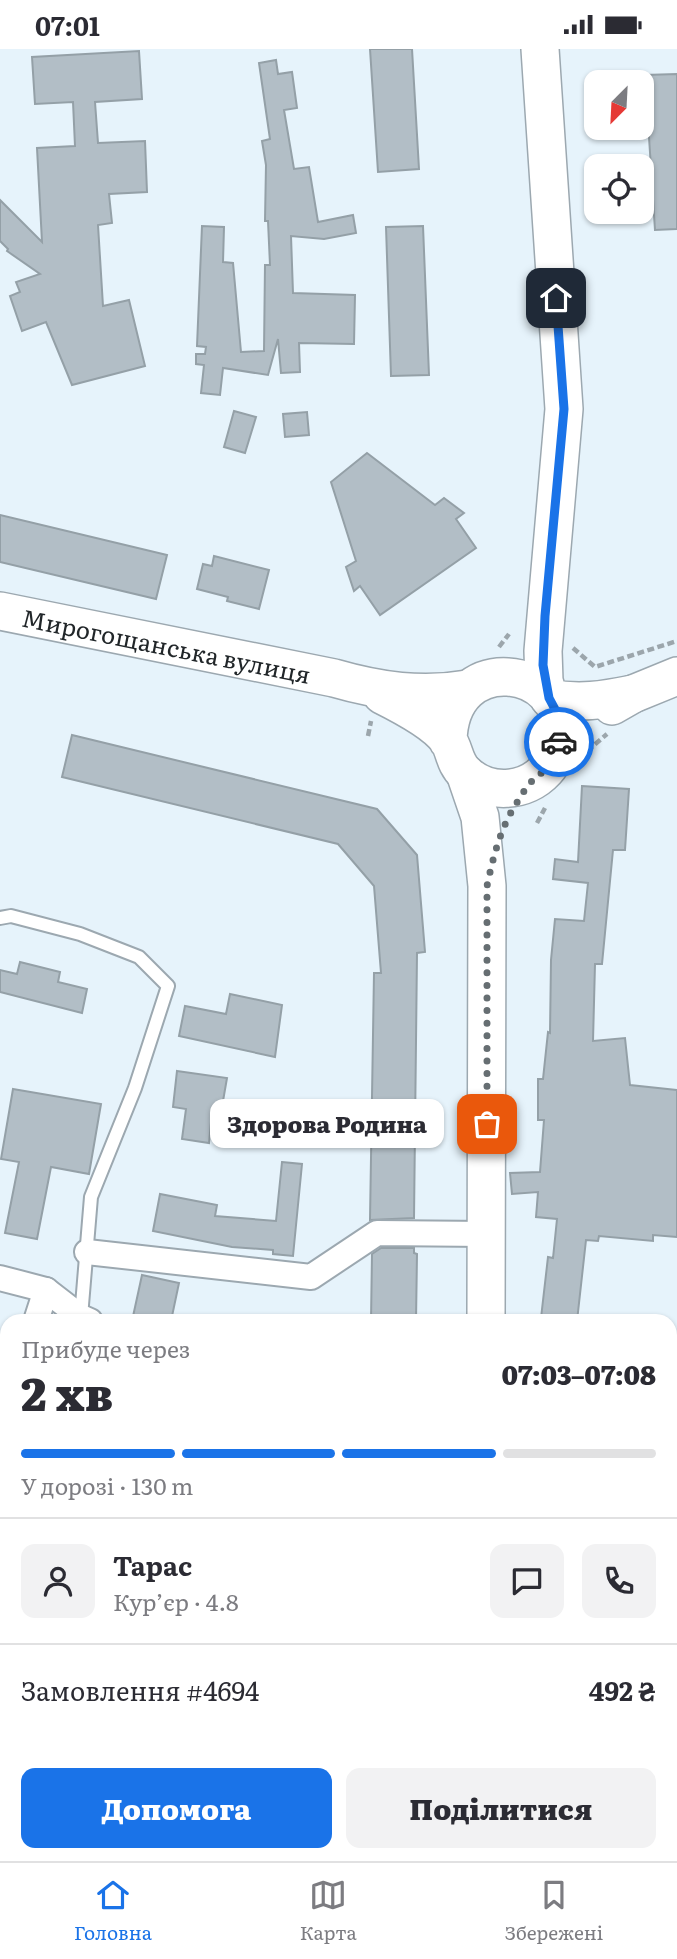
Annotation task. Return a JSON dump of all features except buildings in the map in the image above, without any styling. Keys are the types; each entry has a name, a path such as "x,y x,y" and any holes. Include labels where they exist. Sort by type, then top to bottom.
{"main road":[{"path":"540,49 564,409 545,616 543,665 549,698"},
{"name":"Мирогощанська вулиця","path":"0,611 360,695"},
{"path":"486,1314 487,886 480,817 465,773 452,753 449,722 456,704 518,650 545,616"},
{"path":"559,747 588,721 633,694 677,676"},
{"path":"360,695 430,694 508,677 524,680 539,688 549,698 557,713 561,730 559,747 549,767 531,782 507,820 494,855 487,886"},
{"path":"549,698 590,703 633,694"},
{"path":"360,695 420,717 449,741"},
{"path":"465,773 479,783 496,789 514,788 531,782"}],"street":[{"path":"86,1252 311,1277 377,1233 487,1234"},
{"path":"0,1278 47,1290 79,1314"},
{"path":"38,1314 47,1290"}],"lane":[{"path":"0,918 11,916 80,934 139,957 168,986 135,1088 91,1197 86,1252 86,1314"}],"path":[{"path":"568,644 595,667 677,641"},
{"path":"360,695 371,717 368,736"}],"way so far":[{"path":"487,1124 487,886 494,855 507,820 531,782 549,767 555,758 559,742"}],"place":[{"name":"Здорова Родина","path":"487,1124"}],"route":[{"path":"556,298 564,409 543,665 544,681 561,730 559,742"}]}
